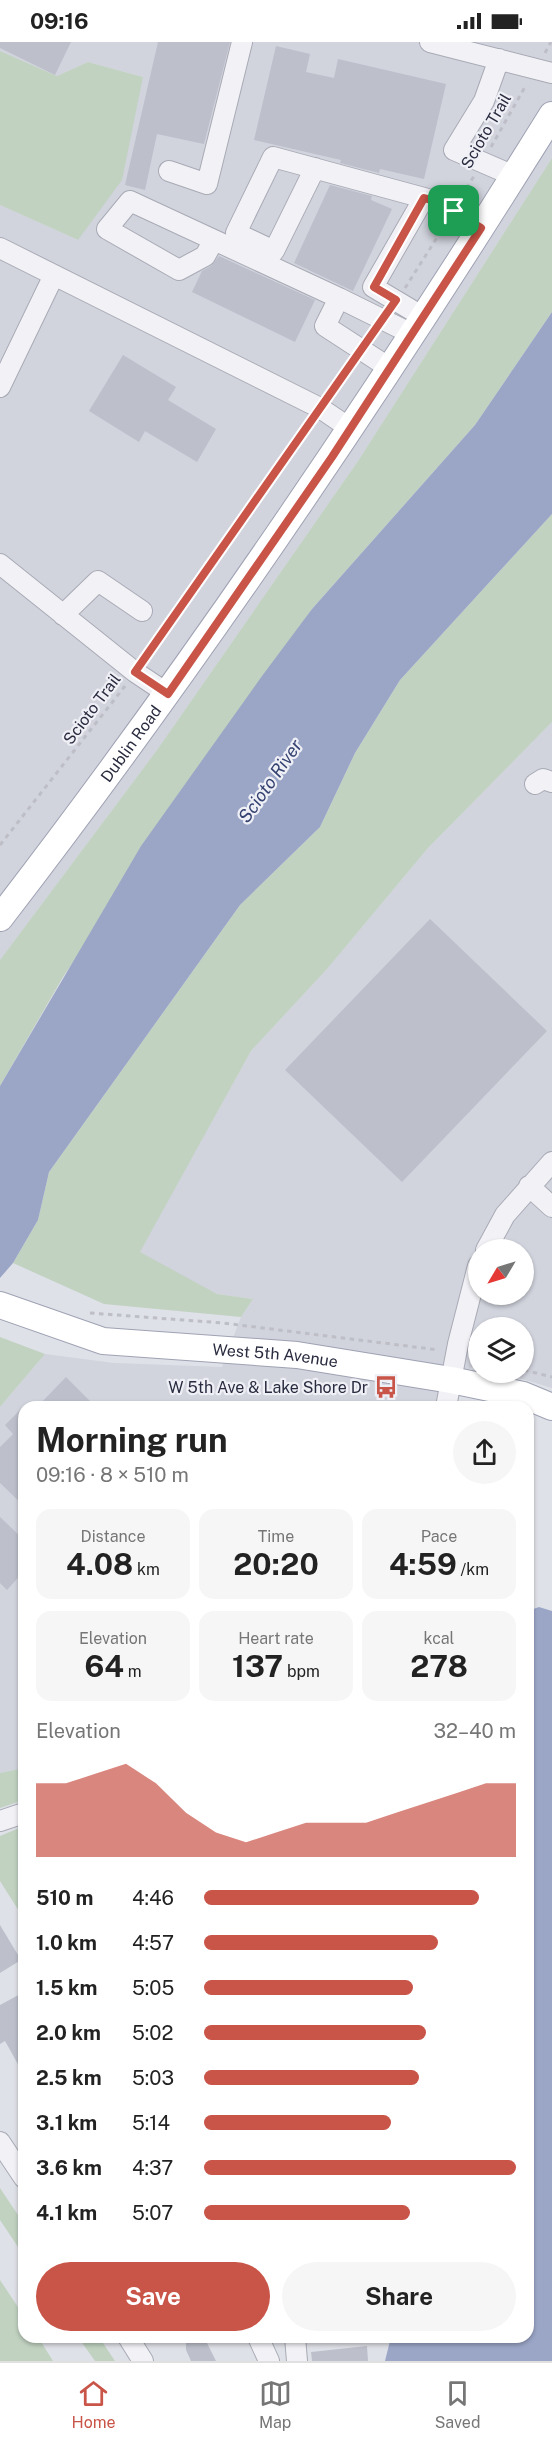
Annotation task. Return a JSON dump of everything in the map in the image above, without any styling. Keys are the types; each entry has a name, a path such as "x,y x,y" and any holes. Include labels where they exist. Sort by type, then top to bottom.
{"main road":[{"name":"Dublin Road","path":"0,918 225,616 419,327 552,115"},
{"name":"West 5th Avenue","path":"0,1305 55,1326 104,1341 297,1355 451,1380 523,1395 552,1407"}],"street":[{"path":"169,171 207,184 242,42"},
{"path":"430,42 544,71"},
{"path":"498,59 484,101 454,150 514,176"},
{"path":"315,168 274,251 236,233 273,157 315,168 438,202 481,228"},
{"path":"419,327 396,300 374,287 424,198"},
{"path":"214,240 205,256 179,270 107,229 130,201 339,298 419,327"},
{"path":"0,248 320,408 351,429"},
{"path":"0,387 54,275"},
{"path":"339,298 325,326 391,369"},
{"path":"0,566 135,672 168,694"},
{"path":"63,615 98,581 142,611"},
{"path":"492,1239 505,1215 552,1162"},
{"path":"529,1186 552,1207"},
{"path":"447,1401 468,1305"},
{"path":"0,1821 18,1815"},
{"path":"0,2142 18,2169"},
{"path":"132,2343 144,2361"},
{"path":"261,2343 269,2361"},
{"path":"296,2343 297,2361"}],"path":[{"name":"Scioto Trail","path":"396,300 431,250 482,162 544,71 551,42"},
{"name":"Scioto Trail","path":"0,845 110,708 362,349"},
{"path":"85,1312 107,1317 223,1323 380,1341 456,1353"},
{"path":"534,1372 552,1377"}],"shaded area":[{"path":"0,42 552,42 552,158 358,461 157,750 0,960 0,205 78,240 143,77 88,62 57,76 0,51"},
{"path":"552,722 552,1388 534,1383 534,1317 468,1317 468,1371 439,1401 18,1401 18,1769 0,1773 0,1407 45,1354 114,1363 222,1367 241,1317 253,1299 217,1294 139,1253 251,1051 327,969 428,848"}],"green space":[{"path":"0,51 57,76 88,62 143,77 122,180 78,240 0,205"},
{"path":"552,158 552,312 475,425 312,609 63,977 0,1086 0,960 157,750 358,461"},
{"path":"552,514 552,722 428,848 327,969 251,1051 140,1252 217,1294 253,1299 241,1317 104,1304 13,1263 38,1220 49,1172 240,905 320,827 355,753 400,680"},
{"path":"0,1337 45,1354 0,1407"},
{"path":"18,1769 18,1802 0,1808 0,1773"},
{"path":"18,1828 18,1910 0,1881 0,1836"},
{"path":"0,2188 18,2215 18,2247 0,2220"},
{"path":"0,2280 18,2307 18,2343 42,2343 53,2361 0,2361"},
{"path":"82,2343 103,2343 115,2361 95,2361"}],"water":[{"name":"Scioto River","path":"552,312 552,514 400,680 355,753 320,827 240,905 49,1172 38,1220 13,1263 0,1278 0,1086 141,846 262,676 312,609 475,425"},
{"path":"539,1607 552,1611 552,2361 385,2361 390,2343 534,2343 534,1609"}],"building":[{"path":"0,42 71,42 55,75 0,48"},
{"path":"158,42 230,42 204,144 157,134 145,190 125,185"},
{"path":"276,46 310,54 306,72 334,78 338,59 446,84 424,179 380,169 379,173 340,163 341,160 254,140"},
{"path":"330,185 372,196 371,200 392,209 353,291 294,263"},
{"path":"219,256 315,300 295,342 192,292 202,271 211,266"},
{"path":"123,355 176,387 168,400 216,429 197,462 145,431 139,442 89,411"},
{"path":"430,919 547,1031 402,1182 285,1070"},
{"path":"66,1377 90,1401 43,1401"},
{"path":"18,1412 18,1500 0,1483 0,1447 13,1434 5,1425"},
{"path":"0,1517 18,1534 18,1578 7,1590 0,1583"},
{"path":"0,1925 18,1955 18,1962 0,1973"},
{"path":"18,1995 18,2064 5,2041 0,2044 0,2005"},
{"path":"186,2343 207,2343 216,2361 191,2361 186,2350"},
{"path":"367,2346 368,2361 312,2361 311,2352"}],"place":[{"name":"W 5th Ave & Lake Shore Dr","path":"386,1387"}],"route":[{"path":"424,198 438,202 454,211 481,228 429,313 225,616 168,694 135,672 396,300 374,287 424,198"}]}
